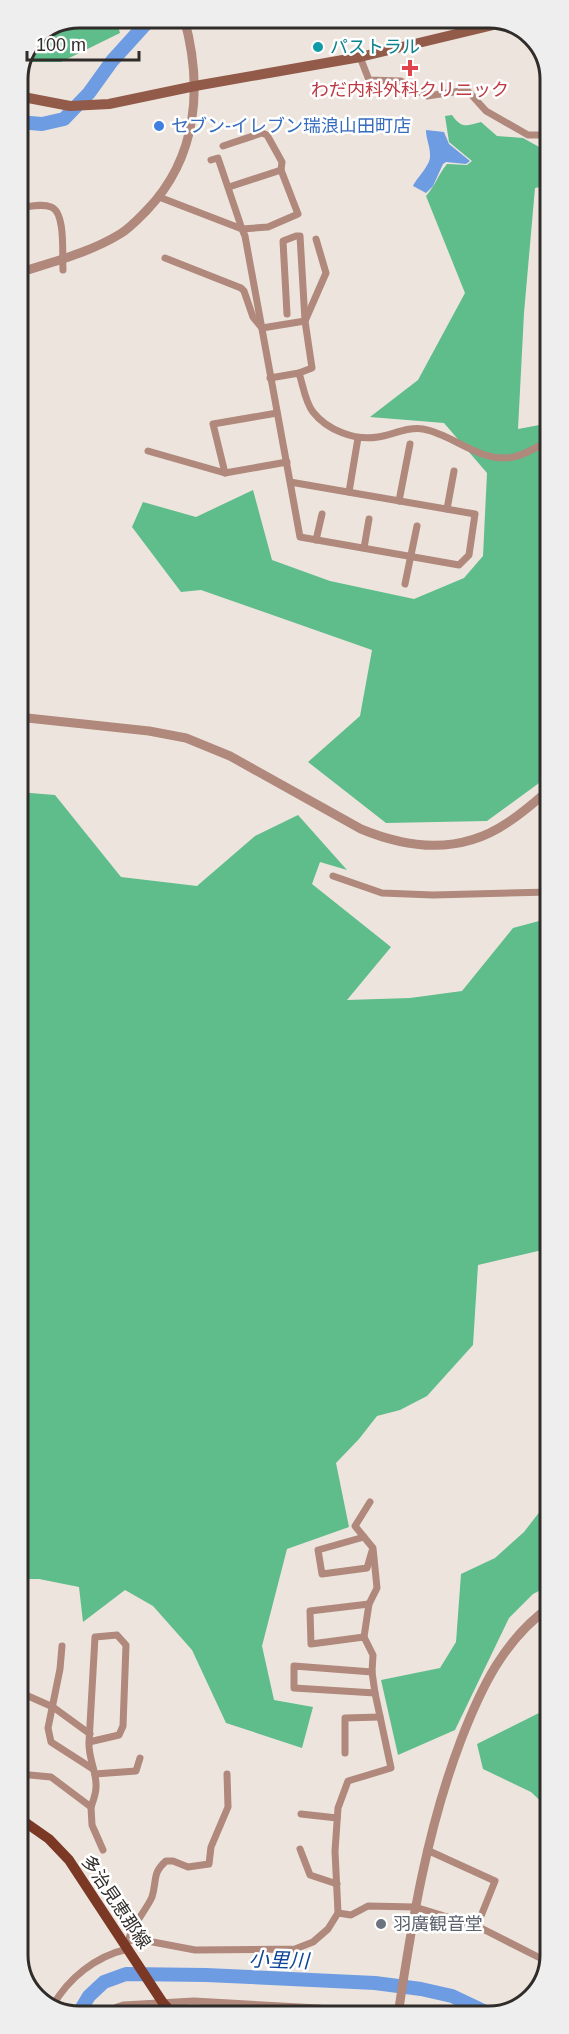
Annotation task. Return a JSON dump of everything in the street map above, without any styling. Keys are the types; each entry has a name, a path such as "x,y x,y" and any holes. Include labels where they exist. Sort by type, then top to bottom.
{"main road":[{"path":"28,98 82,107 109,104 195,86 360,57 477,29"},
{"name":"多治見恵那線","path":"28,1824 49,1839 69,1860 128,1946 165,2005"}],"street":[{"path":"28,270 90,249 121,234 159,197 189,140 195,86 186,28"},
{"path":"360,57 369,80 401,81 427,96 467,90 486,111 528,135 540,135"},
{"path":"159,197 242,229 268,227 298,214 280,170 282,162 267,135 262,133 223,146"},
{"path":"211,160 218,158 245,236 300,537 459,565 469,555 475,514 290,482"},
{"path":"229,188 280,170"},
{"path":"28,206 44,205 56,209 61,219 63,270"},
{"path":"270,378 299,373 312,368 305,321 300,236 283,241 287,314"},
{"path":"305,321 326,273 316,239"},
{"path":"165,258 241,288 253,317 262,328"},
{"path":"262,328 305,321"},
{"path":"299,373 312,411 331,427 352,437 379,437 418,428 434,430 492,458 524,455 540,446"},
{"path":"225,473 213,424 277,413"},
{"path":"349,492 358,438"},
{"path":"399,501 410,444"},
{"path":"148,451 225,473 287,462"},
{"path":"447,509 454,471"},
{"path":"316,540 322,513"},
{"path":"364,548 369,519"},
{"path":"405,584 417,526"},
{"path":"28,718 149,731 186,738 230,756 361,829 408,844 425,846 485,835 506,825 540,797"},
{"path":"333,876 382,893 433,895 540,892"},
{"path":"57,2000 66,1987 90,1965 137,1940 195,1950 295,1949 313,1942 328,1929 338,1913 335,1851 337,1818 338,1808 348,1781 391,1768 375,1693 372,1672 373,1655 364,1637 369,1604 377,1588 373,1548 355,1527 370,1502"},
{"path":"364,1537 318,1550 322,1574 367,1568 373,1548"},
{"path":"364,1637 311,1644 310,1611 369,1604"},
{"path":"399,2006 427,1850 454,1759 485,1685 500,1657 520,1632 540,1615"},
{"path":"28,1696 53,1707 89,1738 119,1735 123,1726 126,1645 117,1635 95,1637 89,1738 88,1755 94,1771 96,1788 92,1808 92,1825 103,1850"},
{"path":"62,1646 60,1669 48,1728 51,1742 94,1771 136,1771 140,1758"},
{"path":"372,1672 294,1666 294,1689 375,1693"},
{"path":"345,1753 345,1718 380,1717"},
{"path":"128,1946 129,1933 135,1927 152,1896 157,1869 165,1861 173,1861 188,1867 209,1864 211,1847 228,1807 227,1774"},
{"path":"28,1775 51,1777 92,1808"},
{"path":"301,1814 337,1818"},
{"path":"300,1849 310,1875 337,1884"},
{"path":"427,1850 495,1881 477,1926"},
{"path":"338,1913 351,1915 368,1906 415,1907 477,1926 540,1958"},
{"path":"123,2005 194,2001 284,2006"}],"green space":[{"path":"80,28 119,28 120,33 61,62 31,62 43,43 60,32"},
{"path":"452,115 459,123 468,125 481,122 497,136 523,138 540,147 540,187 535,188 524,313 518,429 540,425 540,782 487,821 386,823 308,762 360,716 372,650 201,590 181,592 132,527 143,502 196,517 253,490 272,560 330,581 414,599 464,578 483,556 487,473 444,423 370,417 418,380 465,293 426,196 447,164 467,165 472,161 449,142 445,116"},
{"path":"28,793 55,795 121,877 197,886 255,836 298,815 347,870 320,862 312,884 391,947 347,1000 410,998 462,991 513,928 540,921 540,1251 478,1265 473,1345 427,1396 400,1410 377,1416 336,1463 349,1527 287,1549 262,1646 274,1700 313,1707 302,1748 226,1723 192,1650 153,1606 125,1590 83,1622 79,1587 28,1579"},
{"path":"540,1511 540,1590 533,1594 509,1618 455,1730 398,1755 381,1680 440,1668 456,1642 461,1574 495,1558 524,1532"},
{"path":"540,1712 540,1801 531,1792 483,1769 477,1744"}],"water":[{"path":"426,130 444,132 449,144 470,161 466,164 446,162 443,164 433,186 426,193 413,186 430,159"}],"waterway":[{"path":"28,123 42,124 64,119 89,93 112,61 142,28"},
{"name":"小里川","path":"84,2005 89,1996 104,1982 126,1974 206,1975 375,1983 452,1996 473,2006"}],"place":[{"name":"パストラル","path":"318,47"},
{"name":"わだ内科外科クリニック","path":"410,68"},
{"name":"セブン-イレブン瑞浪山田町店","path":"159,126"},
{"name":"羽廣観音堂","path":"381,1924"}]}
